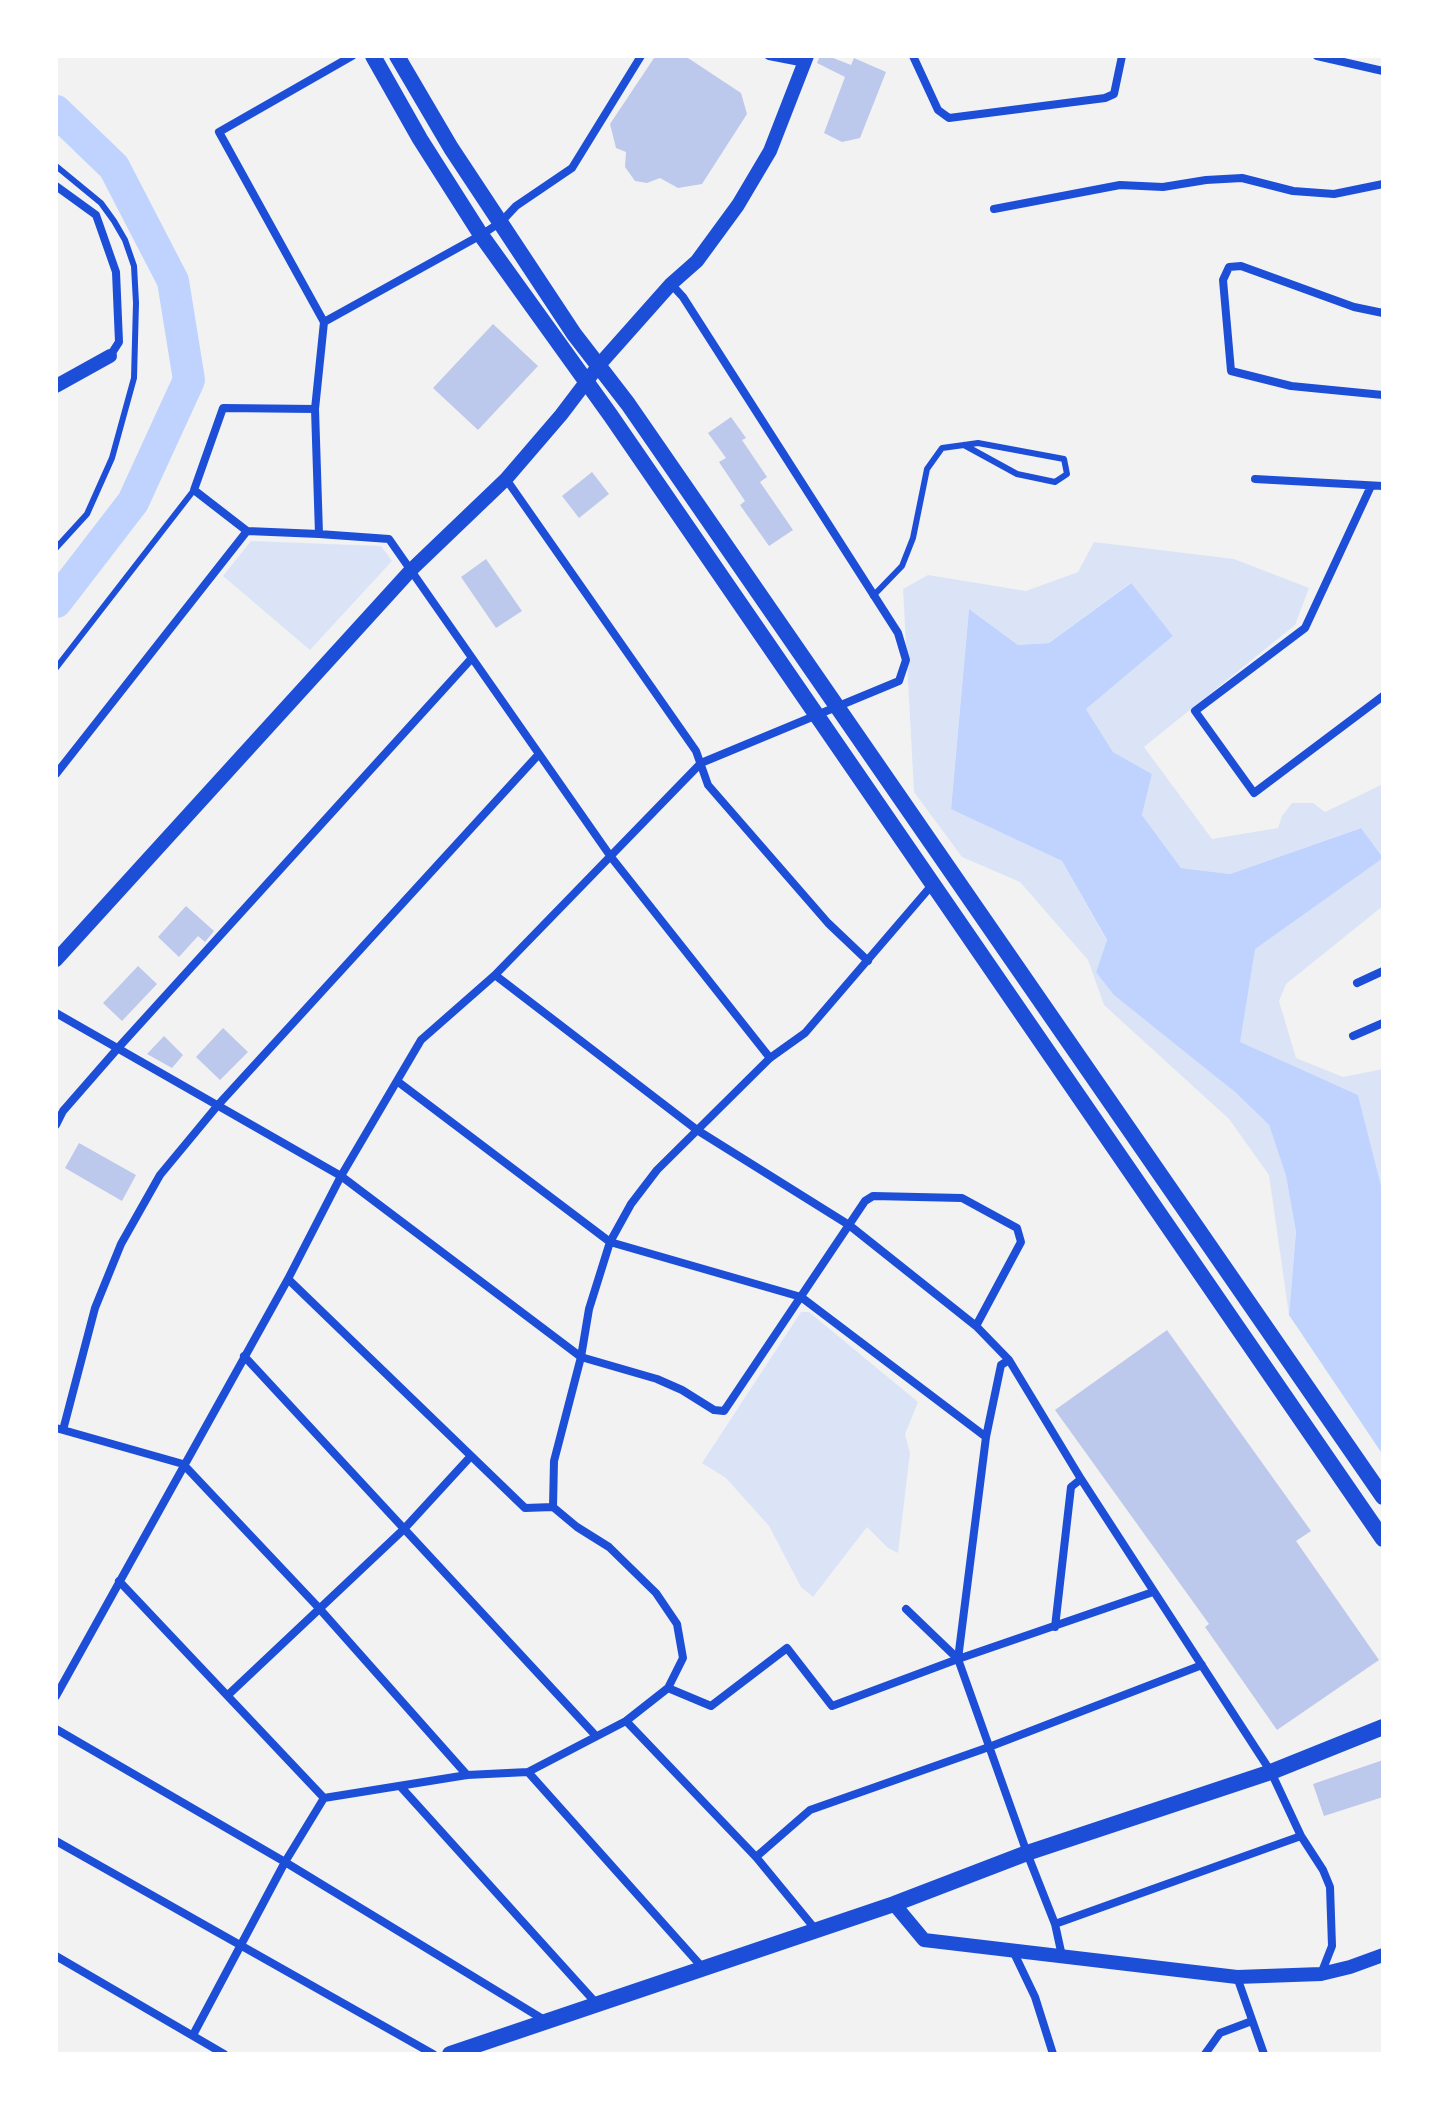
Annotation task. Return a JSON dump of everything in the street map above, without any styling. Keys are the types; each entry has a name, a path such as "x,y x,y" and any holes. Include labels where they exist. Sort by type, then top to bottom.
{"main road":[{"path":"373,56 420,139 481,235 587,381 1383,1539"},
{"path":"397,56 451,148 574,334 599,365 837,706 1383,1497"},
{"path":"450,2054 894,1904 1027,1853 1271,1772 1383,1727"}],"street":[{"path":"319,534 315,409 324,322 219,132 352,56"},
{"path":"324,322 481,235 501,222 516,206 572,168 641,56"},
{"path":"56,960 411,570 506,479 599,365 671,284 697,261 738,205 770,151 806,60 769,56"},
{"path":"913,56 938,110 949,118 1105,98 1114,94 1122,56"},
{"path":"1317,56 1383,71"},
{"path":"994,209 1120,185 1163,187 1242,178 1293,191 1334,194 1383,184"},
{"path":"56,186 96,215 116,272 119,342 110,356 56,386"},
{"path":"1383,313 1354,307 1241,266 1229,267 1223,280 1231,371 1291,386 1383,395"},
{"path":"56,1696 288,1279 341,1176 421,1040 495,975 701,763 899,681 906,660 898,633 683,297 671,284"},
{"path":"315,409 223,408 194,490 247,531 389,539 611,857 770,1058"},
{"path":"506,479 696,751 708,785 828,923 868,961"},
{"path":"1255,479 1383,486"},
{"path":"1371,486 1305,628 1195,711 1254,793 1383,696"},
{"path":"56,774 247,531"},
{"path":"56,1125 63,1111 118,1048 472,658"},
{"path":"467,1775 318,1607 183,1464 60,1429 95,1308 121,1244 160,1175 218,1105 539,754"},
{"path":"553,1507 554,1461 581,1357 589,1309 610,1242 631,1204 657,1170 770,1058 805,1033 932,885"},
{"path":"1357,983 1383,971"},
{"path":"495,975 697,1130 849,1225 976,1326 1009,1360 1081,1479 1271,1772 1301,1836 1314,1853 1330,1887 1332,1946 1321,1974"},
{"path":"56,1013 341,1176 581,1357 657,1379 714,1410 724,1411 865,1201 873,1196 962,1198 1017,1228 1021,1242 976,1326"},
{"path":"1353,1036 1383,1023"},
{"path":"397,1081 610,1242 801,1297 986,1437"},
{"path":"193,2035 285,1862 324,1798 467,1775 528,1772 626,1721 668,1688 683,1658 677,1624 656,1593 609,1547 553,1507 525,1508 288,1279"},
{"path":"244,1356 596,1736"},
{"path":"1009,1360 1001,1365 986,1437 958,1659 1055,1924 1062,1956"},
{"path":"228,1695 404,1529 471,1456"},
{"path":"1055,1627 1071,1487 1081,1479"},
{"path":"119,1581 324,1798"},
{"path":"668,1688 711,1706 787,1648 832,1706 1153,1592"},
{"path":"906,1609 958,1659"},
{"path":"756,1857 810,1810 989,1747 1202,1665"},
{"path":"626,1721 756,1857 816,1930"},
{"path":"56,1729 285,1862 546,2021"},
{"path":"528,1772 702,1967"},
{"path":"400,1786 596,2003"},
{"path":"1055,1924 1301,1836"},
{"path":"56,1841 433,2054"},
{"path":"894,1904 924,1940 1237,1977 1321,1974 1383,1955"},
{"path":"1012,1949 1035,1997 1053,2054"},
{"path":"56,1956 224,2054"},
{"path":"1237,1977 1264,2054"},
{"path":"1205,2054 1220,2033 1252,2021"}],"lane":[{"path":"56,166 101,203 125,240 134,266 136,318 134,378 112,458 87,514 56,548"},
{"path":"873,596 902,566 913,538 927,469 942,448 978,443 1064,459 1067,474 1055,482 1017,474 964,445"},
{"path":"56,668 194,490"}],"shaded area":[{"path":"251,541 381,546 392,561 310,650 223,576"},
{"path":"1094,542 1234,559 1309,588 1295,625 1144,747 1212,839 1278,828 1292,803 1313,803 1325,812 1383,784 1383,906 1286,984 1279,1001 1296,1058 1343,1077 1383,1069 1383,1193 1358,1095 1239,1043 1254,949 1382,858 1360,828 1230,874 1181,868 1142,815 1152,774 1113,752 1086,709 1173,636 1130,583 1049,643 1018,645 969,609 951,808 1062,861 1107,941 1096,972 1269,1125 1286,1176 1296,1232 1289,1315 1269,1175 1229,1119 1104,1005 1088,960 1020,882 962,857 914,792 903,589 928,575 1026,591 1078,572"},
{"path":"801,1312 809,1312 918,1402 905,1434 910,1453 898,1553 888,1548 867,1527 813,1597 801,1587 769,1526 726,1478 702,1463"}],"water":[{"path":"1131,583 1173,636 1086,709 1113,752 1152,774 1142,815 1181,868 1230,874 1361,828 1383,858 1255,949 1240,1042 1358,1095 1383,1193 1383,1455 1289,1315 1296,1232 1286,1176 1269,1125 1235,1092 1114,995 1096,972 1107,940 1062,861 951,809 969,609 1018,645 1049,643"}],"building":[{"path":"685,56 741,93 747,114 702,184 678,188 660,178 647,183 635,181 625,167 626,152 616,148 610,124 654,58"},
{"path":"820,56 851,65 854,58 886,72 860,138 842,142 824,133 845,77 817,63"},
{"path":"493,324 538,366 478,430 433,388"},
{"path":"731,417 746,438 742,440 767,477 760,482 793,530 769,546 740,505 745,501 719,462 726,458 708,433"},
{"path":"592,472 609,494 579,518 562,496"},
{"path":"486,559 522,611 496,628 461,577"},
{"path":"186,906 214,931 205,942 198,936 179,957 158,937"},
{"path":"138,966 157,984 122,1021 103,1003"},
{"path":"223,1028 248,1052 220,1080 196,1057"},
{"path":"164,1036 183,1055 172,1068 147,1054"},
{"path":"79,1143 136,1175 122,1201 65,1168"},
{"path":"1167,1330 1311,1531 1296,1541 1379,1660 1277,1730 1205,1627 1209,1624 1055,1410"},
{"path":"1383,1760 1383,1797 1324,1816 1313,1784"}],"waterway":[{"path":"56,111 114,167 173,281 189,380 133,502 56,602"}]}
